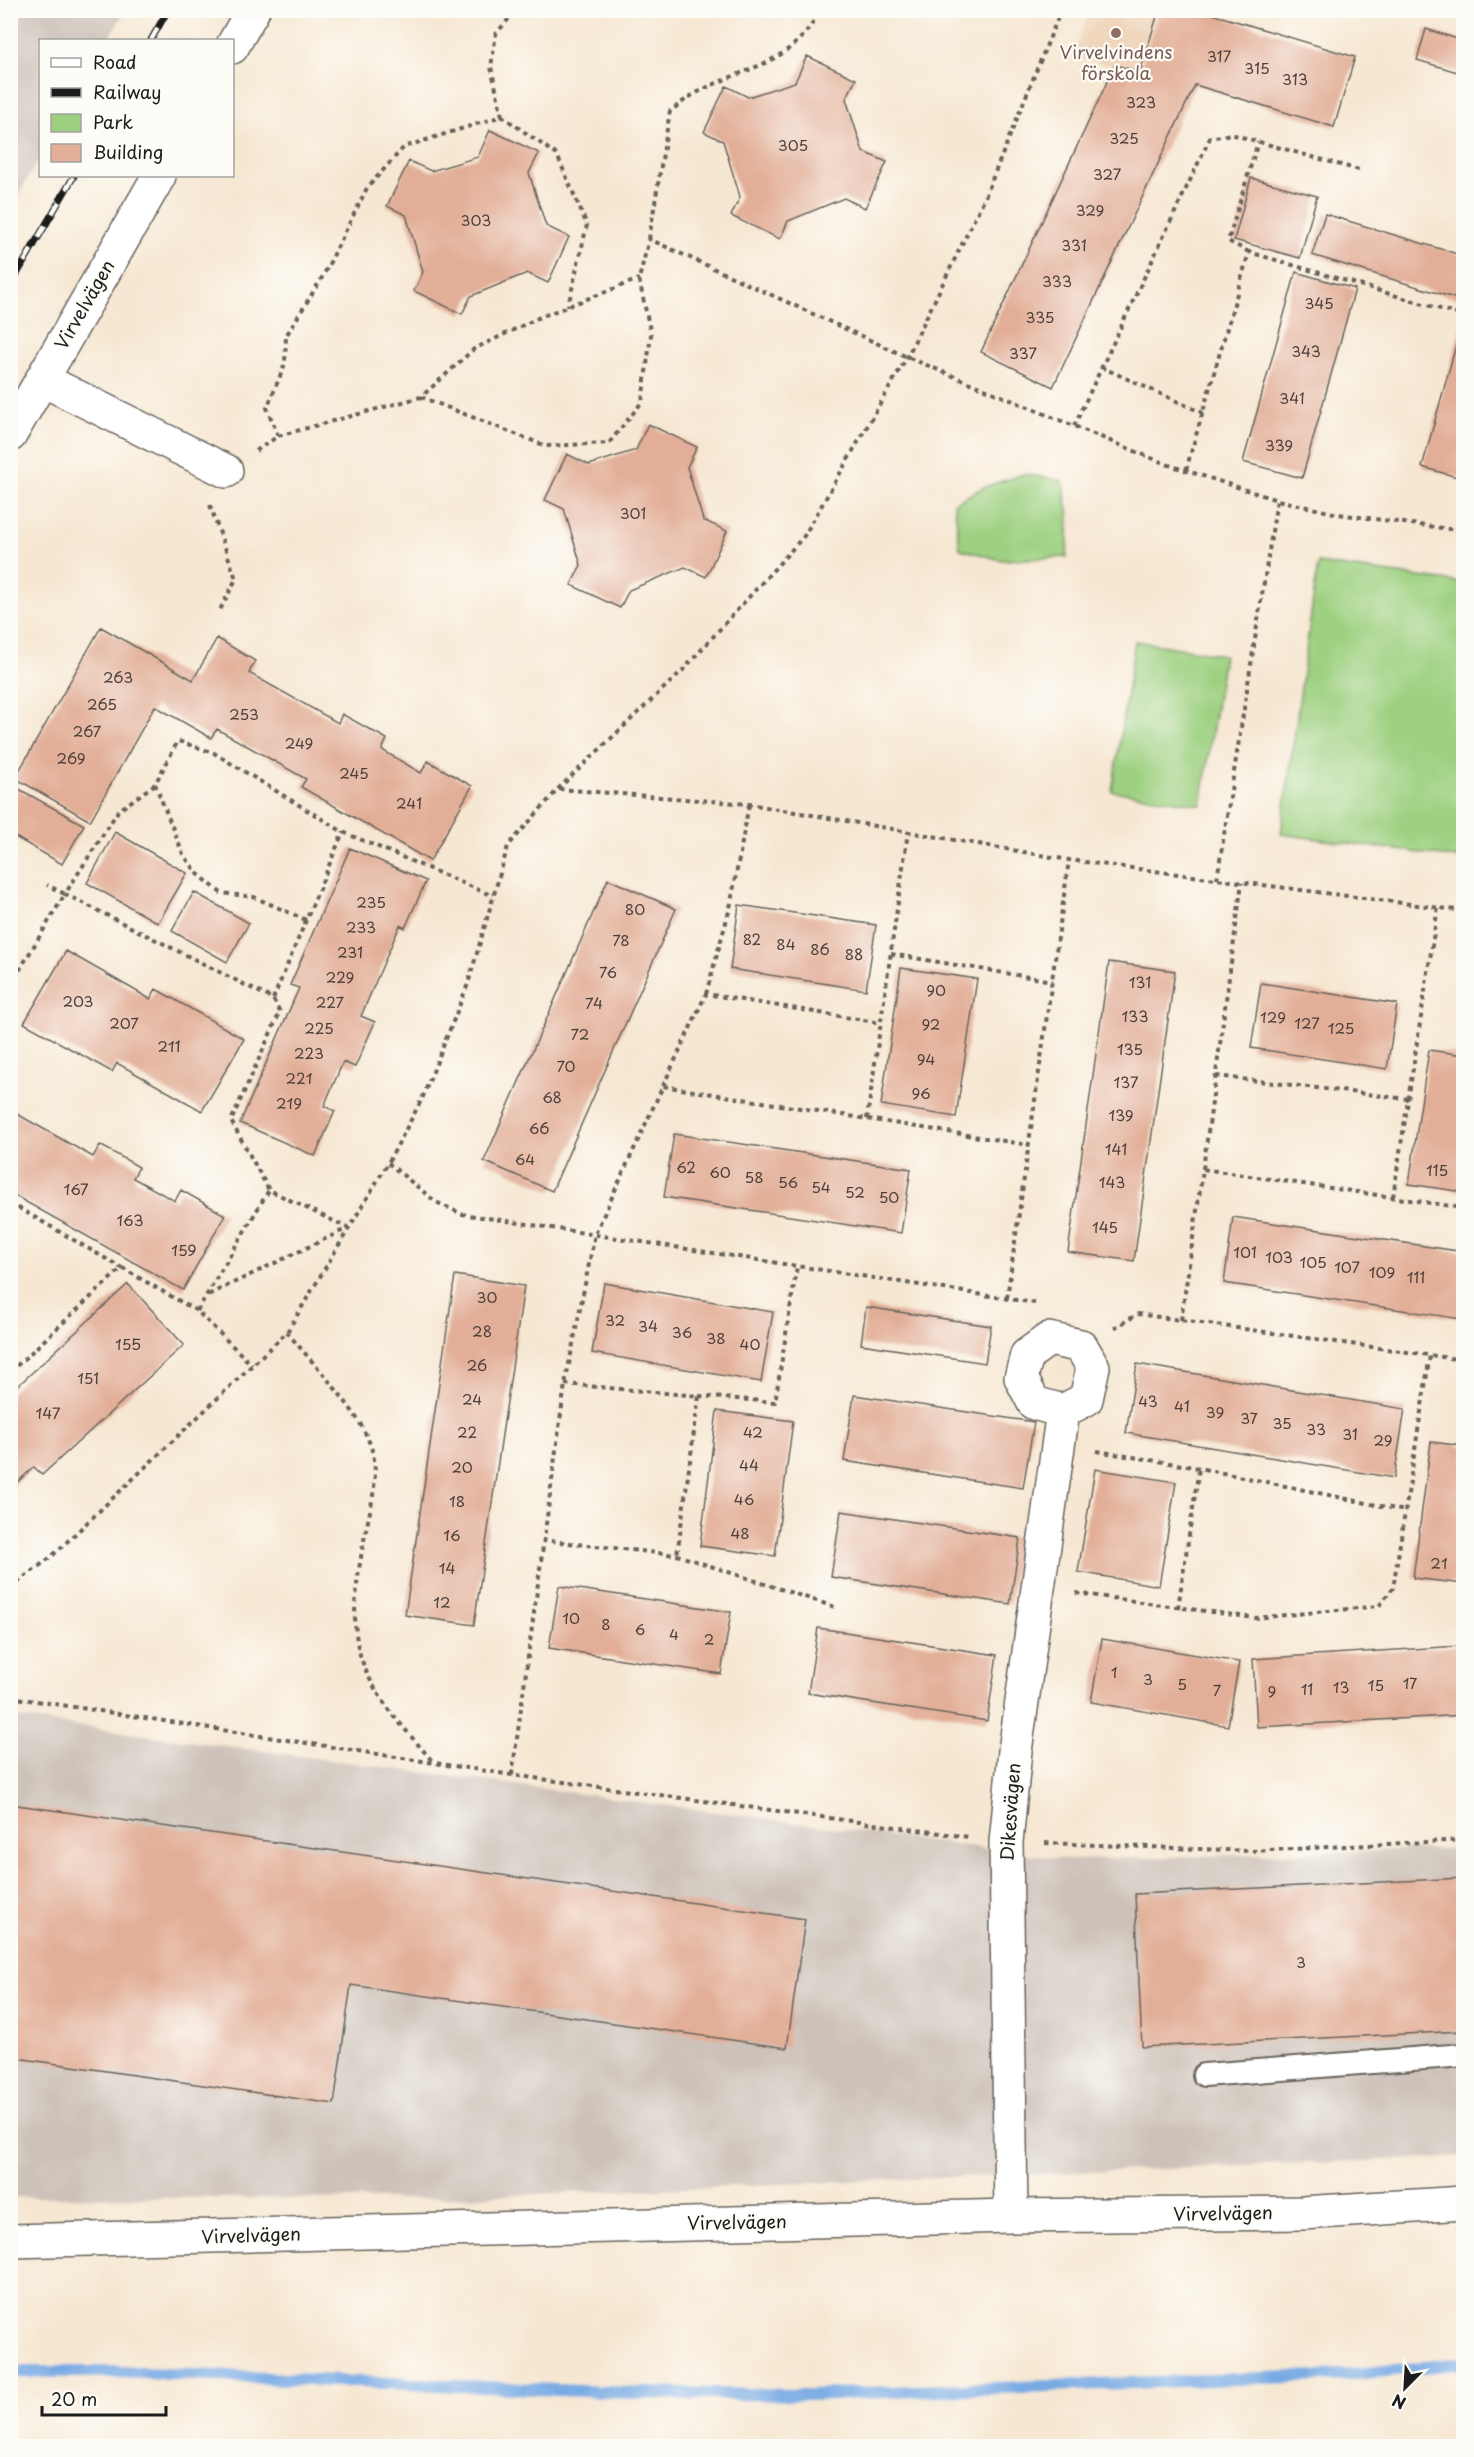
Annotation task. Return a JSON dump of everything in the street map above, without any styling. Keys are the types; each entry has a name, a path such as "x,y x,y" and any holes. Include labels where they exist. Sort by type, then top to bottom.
{"street":[{"path":"234,43 253,10"},
{"name":"Virvelvägen","path":"10,435 158,177"},
{"path":"43,380 226,471"},
{"path":"1049,1339 1081,1346 1094,1366 1086,1399 1063,1411 1034,1403 1021,1378 1027,1354 1049,1339"},
{"name":"Dikesvägen","path":"1011,2216 1006,1842 1015,1751 1063,1411"},
{"name":"Virvelvägen","path":"10,2241 1011,2216 1302,2213 1464,2203"}],"lane":[{"path":"1204,2075 1464,2055"}],"path":[{"path":"516,10 496,34 491,67 502,116 557,156 587,225 568,306"},
{"path":"421,397 546,446 609,443 642,402 651,335 639,279 649,239 670,111 692,95 780,57 811,28 820,10"},
{"path":"10,1588 51,1557 287,1332 388,1163 422,1099 468,984 508,846 559,788 683,670 804,536 907,357 985,197 1061,10"},
{"path":"278,436 267,408 285,364 286,336 323,276 367,188 404,147 502,116"},
{"path":"1074,426 1210,138 1230,134 1359,170"},
{"path":"1258,141 1228,241 1249,252 1464,316"},
{"path":"649,239 907,357 1186,470 1277,500 1338,514 1464,531"},
{"path":"1186,470 1249,252"},
{"path":"220,610 236,579 208,499 226,471 278,436 421,397 474,349 568,306 639,279"},
{"path":"1101,367 1203,413"},
{"path":"1217,879 1277,500"},
{"path":"10,986 118,811 155,784 178,741 214,753 343,832 494,897"},
{"path":"155,784 183,854 198,874 221,893 254,897 306,920"},
{"path":"559,788 749,804 1069,860 1464,911"},
{"path":"512,1775 542,1540 565,1384 595,1234 706,994 730,909 749,804"},
{"path":"273,999 343,832"},
{"path":"867,1119 908,832"},
{"path":"1007,1298 1069,860"},
{"path":"1181,1320 1242,882"},
{"path":"47,885 273,999 279,1012 231,1120 269,1190 348,1228"},
{"path":"1393,1197 1438,907"},
{"path":"891,954 1052,981"},
{"path":"706,994 881,1023"},
{"path":"1216,1076 1408,1099"},
{"path":"663,1086 1029,1145"},
{"path":"388,1163 436,1202 462,1214 1037,1304 1049,1339"},
{"path":"1203,1169 1464,1208"},
{"path":"197,1311 269,1190"},
{"path":"10,1203 197,1311 252,1365"},
{"path":"206,1296 348,1228"},
{"path":"565,1384 775,1402 798,1266"},
{"path":"10,1372 122,1268"},
{"path":"1081,1346 1138,1314 1464,1360"},
{"path":"287,1332 355,1416 373,1454 374,1496 364,1543 355,1622 363,1665 392,1713 433,1762"},
{"path":"1038,1588 1255,1618 1379,1606 1393,1588 1430,1355"},
{"path":"677,1555 699,1396"},
{"path":"1058,1444 1199,1468 1405,1510"},
{"path":"1178,1608 1199,1468"},
{"path":"542,1540 677,1555 835,1607"},
{"path":"10,1697 512,1775 1006,1842 1252,1851 1464,1840"}],"shaded area":[{"path":"11,10 125,11 109,39 39,39 39,159 11,208"},
{"name":"Virvelvindens förskola","path":"1089,11 1159,11 1140,72 1073,56"},
{"path":"11,1717 1072,1860 1463,1848 1463,2157 408,2199 11,2197"}],"green space":[{"path":"1024,474 1063,481 1069,516 1067,557 1001,560 960,549 954,503 984,487"},
{"path":"1318,563 1463,583 1463,859 1281,834"},
{"path":"1135,641 1224,655 1201,805 1112,791"}],"building":[{"path":"1159,10 1199,10 1355,57 1334,127 1195,85 1053,387 981,352 1115,65 1140,72"},
{"path":"1426,29 1464,41 1464,74 1417,60"},
{"path":"807,56 856,79 846,99 863,152 887,162 865,208 844,198 788,221 780,239 731,216 740,197 723,141 704,132 726,86 748,97 795,82"},
{"path":"490,130 539,153 529,173 546,226 569,237 548,283 527,273 471,296 462,314 414,291 423,272 406,215 387,206 409,161 431,171 478,157"},
{"path":"1251,178 1317,196 1300,258 1234,240"},
{"path":"1325,214 1464,256 1464,301 1312,255"},
{"path":"1296,272 1355,289 1302,478 1243,462"},
{"path":"1464,320 1464,479 1422,467"},
{"path":"648,424 697,447 687,467 703,520 727,531 706,577 685,567 629,590 620,608 571,585 581,565 564,509 545,500 567,454 589,465 636,450"},
{"path":"101,627 193,680 217,638 255,661 249,673 338,723 342,714 387,739 382,750 421,773 428,761 472,786 430,861 301,787 306,779 217,729 211,738 155,706 90,821 15,778"},
{"path":"10,784 84,825 62,864 10,834"},
{"path":"115,832 187,873 158,923 87,883"},
{"path":"350,848 426,881 405,928 400,925 361,1016 375,1022 355,1067 343,1062 324,1106 335,1111 315,1156 240,1123 299,988 290,985"},
{"path":"608,879 676,909 552,1191 484,1161"},
{"path":"194,892 249,923 227,962 172,931"},
{"path":"739,905 876,925 866,990 730,969"},
{"path":"66,951 150,999 156,989 244,1039 202,1111 117,1063 112,1072 24,1023"},
{"path":"1109,962 1175,971 1134,1261 1068,1252"},
{"path":"901,968 977,979 956,1117 881,1105"},
{"path":"1261,983 1397,1004 1387,1069 1251,1048"},
{"path":"1429,1050 1464,1055 1464,1192 1409,1184"},
{"path":"10,1110 93,1157 100,1145 139,1167 133,1178 175,1201 181,1190 225,1215 183,1290 10,1193"},
{"path":"674,1134 911,1169 901,1233 664,1197"},
{"path":"1233,1217 1464,1252 1461,1319 1224,1283"},
{"path":"455,1275 524,1286 474,1625 405,1615"},
{"path":"604,1283 773,1312 761,1382 592,1353"},
{"path":"128,1284 184,1345 42,1475 34,1467 10,1489 10,1393"},
{"path":"866,1307 991,1326 985,1363 861,1344"},
{"path":"1137,1364 1405,1409 1394,1478 1126,1433"},
{"path":"854,1395 1034,1422 1023,1488 844,1461"},
{"path":"717,1411 793,1421 775,1556 700,1546"},
{"path":"1431,1442 1464,1446 1464,1584 1413,1578"},
{"path":"1095,1469 1176,1482 1159,1586 1078,1572"},
{"path":"841,1511 1020,1538 1010,1604 831,1577"},
{"path":"559,1586 731,1612 721,1674 549,1648"},
{"path":"818,1628 997,1655 987,1721 808,1693"},
{"path":"1102,1639 1239,1662 1228,1726 1091,1702"},
{"path":"1460,1646 1464,1715 1257,1727 1253,1659"},
{"path":"10,1804 805,1919 787,2048 351,1985 334,2104 10,2057"},
{"path":"1464,1878 1464,2031 1142,2047 1135,1894"}],"waterway":[{"path":"10,2372 118,2372 631,2393 807,2395 1346,2375 1464,2363"}],"railway":[{"path":"152,39 168,10"},
{"path":"10,286 73,177"}],"place":[{"name":"Virvelvindens förskola","path":"1116,33"}]}
